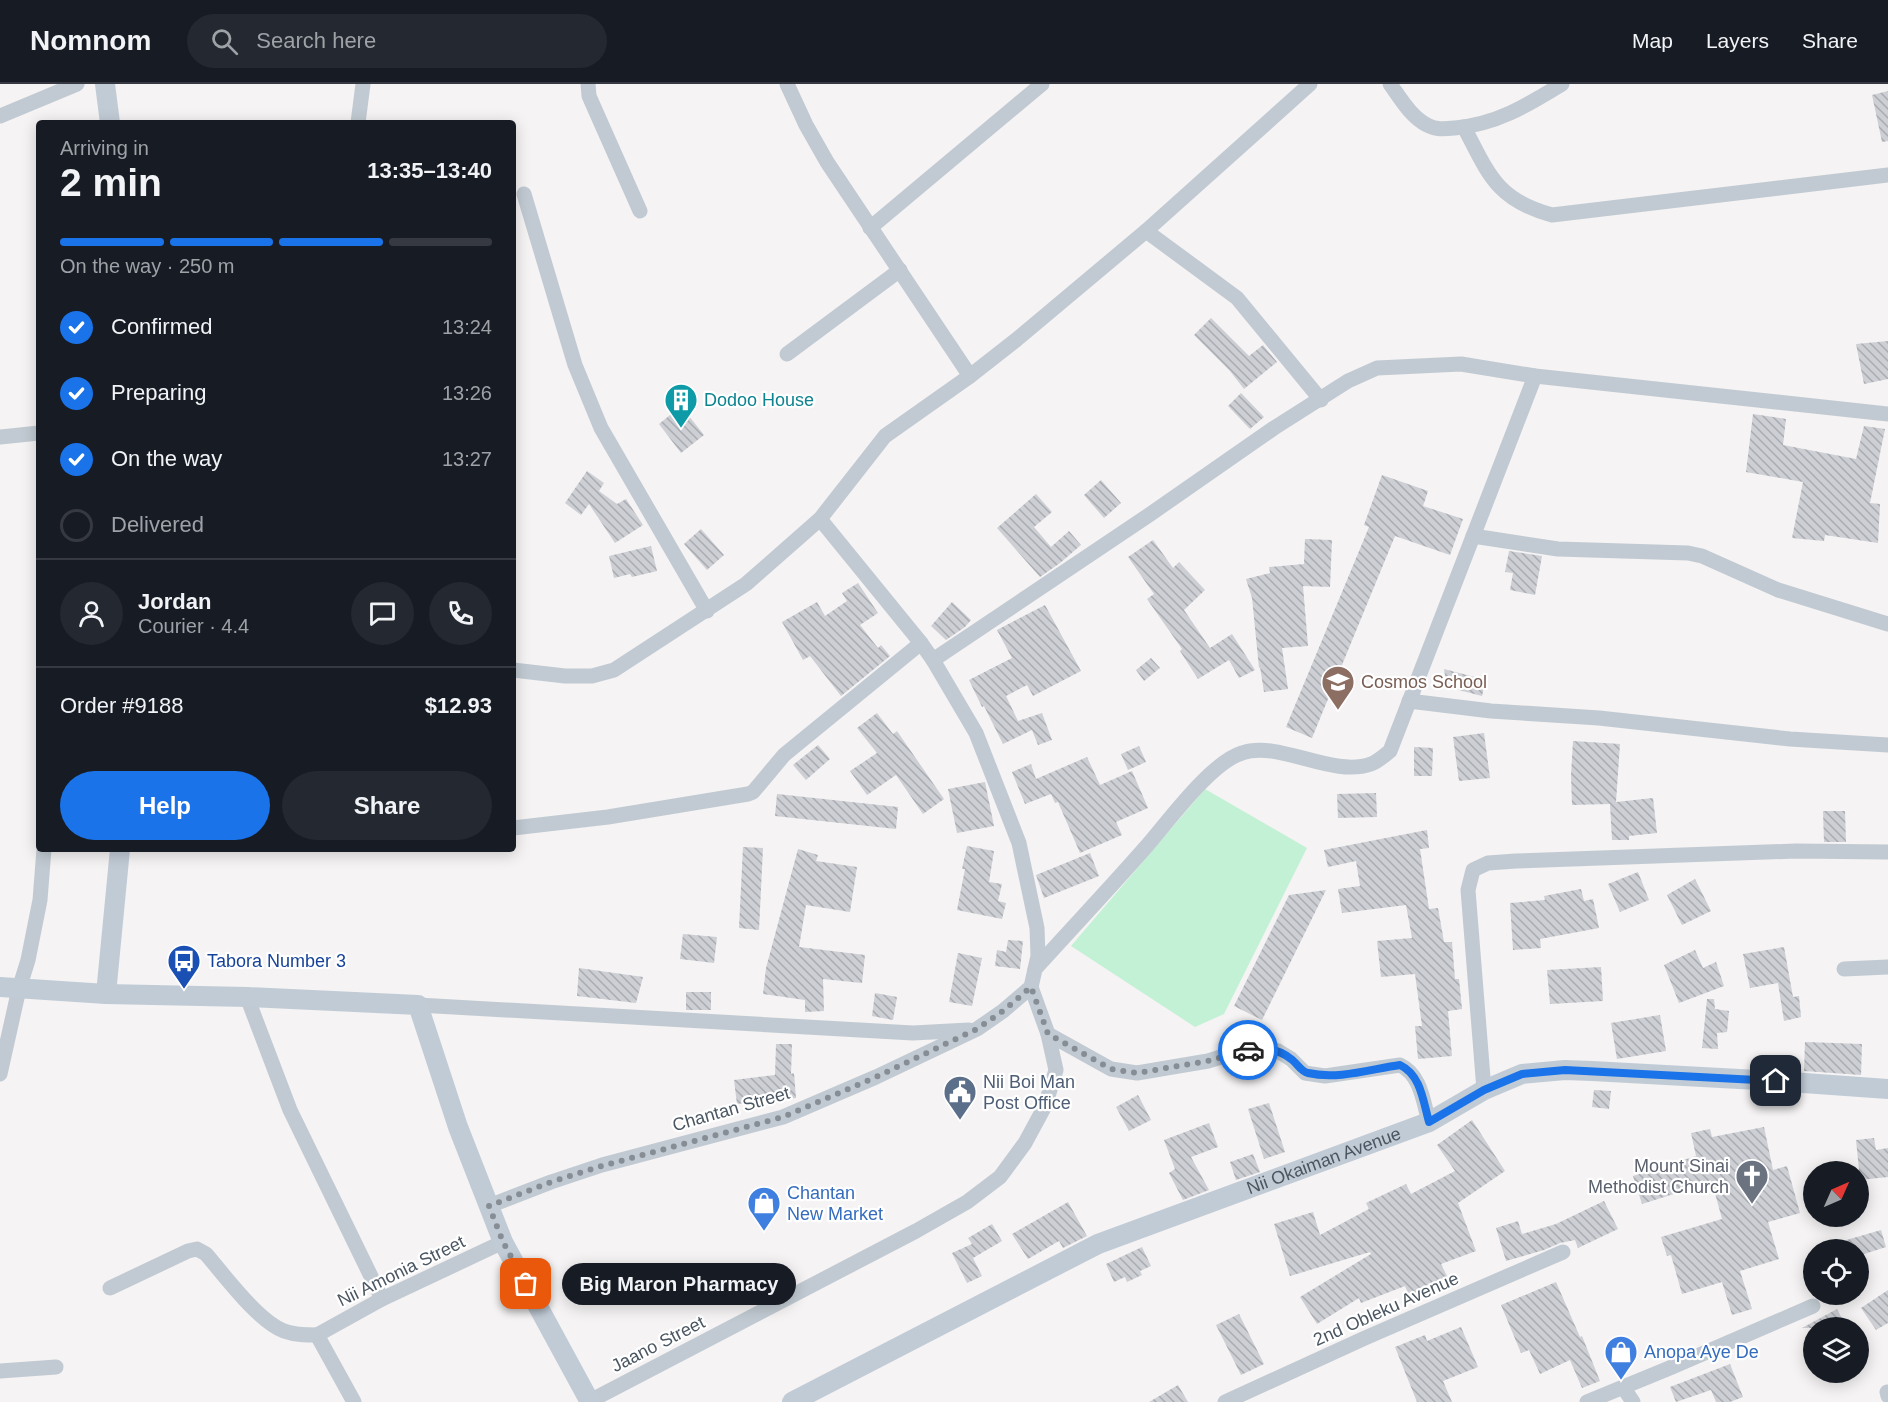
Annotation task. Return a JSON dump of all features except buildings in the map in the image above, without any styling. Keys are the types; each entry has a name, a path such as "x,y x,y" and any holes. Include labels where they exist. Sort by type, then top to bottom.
{"street":[{"path":"0,116 77,84"},
{"path":"105,84 110,120"},
{"path":"358,120 363,84"},
{"path":"588,84 589,96 640,211"},
{"path":"787,84 806,125 827,162 970,376"},
{"path":"870,228 1042,84"},
{"path":"516,670 565,676 592,676 614,670 746,584 820,519 885,435 970,376 1016,340 1146,231 1310,84"},
{"path":"1390,84 1410,112 1438,130 1486,124 1513,113 1562,84"},
{"path":"1464,127 1488,173 1511,199 1531,209 1552,215 1888,175"},
{"path":"524,194 575,365 601,428 706,611"},
{"path":"1146,231 1237,298 1321,400"},
{"path":"787,354 900,270"},
{"path":"933,660 1274,428 1348,381 1377,368 1461,364 1535,376 1888,414"},
{"path":"1035,969 1198,787 1227,760 1243,752 1260,749 1347,768 1372,764 1390,752 1535,376"},
{"path":"0,437 36,434"},
{"path":"820,519 921,643 976,734 1019,843 1037,928 1038,956 1031,987"},
{"path":"1473,536 1558,549 1688,553 1702,556 1778,590 1888,624"},
{"path":"516,828 608,817 753,792 784,755 921,643"},
{"path":"1409,701 1491,711 1599,718 1790,739 1888,745"},
{"path":"1484,1090 1468,890 1473,870 1488,863 1516,861 1796,851 1888,852"},
{"path":"0,1074 10,988 28,960 40,900 44,852"},
{"path":"106,994 120,852"},
{"path":"1844,969 1888,967"},
{"name":"Chantan Street","path":"489,1206 551,1182 602,1166 783,1117 876,1077 977,1029 1031,987"},
{"name":"Jaano Street","path":"590,1402 916,1231 967,1202 1000,1177 1025,1143 1045,1106 1056,1070 1048,1034 1031,987"},
{"path":"10,988 106,994 247,997 418,1005 913,1033 977,1029"},
{"path":"247,997 290,1110 382,1299"},
{"path":"418,1005 458,1127 503,1242 590,1402"},
{"path":"1048,1034 1111,1069 1137,1073 1208,1061 1258,1048 1278,1051 1292,1059 1305,1073 1325,1076 1400,1065 1409,1069 1417,1079 1429,1122"},
{"name":"Nii Okaiman Avenue","path":"792,1402 1098,1244 1429,1122 1484,1090 1522,1074 1565,1070 1888,1089"},
{"name":"Nii Amonia Street","path":"317,1335 382,1299 503,1242"},
{"path":"110,1288 188,1251 197,1249 206,1254 268,1321 289,1333 317,1335 354,1402"},
{"name":"2nd Obleku Avenue","path":"1225,1402 1563,1252"},
{"path":"1587,1402 1813,1306"},
{"path":"0,1371 56,1366"},
{"path":"1623,1388 1633,1402"}],"green space":[{"path":"1205,789 1307,848 1224,1014 1195,1027 1071,946"}],"way so far":[{"path":"526,1284 503,1242 489,1206 551,1182 602,1166 783,1117 876,1077 977,1029 1031,987 1048,1034 1111,1069 1137,1073 1208,1061 1248,1050"}],"place":[{"name":"Dodoo House","path":"681,429"},
{"name":"Cosmos School","path":"1338,711"},
{"name":"Tabora Number 3","path":"184,990"},
{"name":"Nii Boi Man Post Office","path":"960,1121"},
{"name":"Mount Sinai Methodist Church","path":"1752,1205"},
{"name":"Chantan New Market","path":"764,1232"},
{"name":"Big Maron Pharmacy","path":"526,1284"},
{"name":"Anopa Aye De","path":"1621,1381"}],"route":[{"path":"1248,1050 1258,1048 1278,1051 1292,1059 1305,1073 1325,1076 1400,1065 1409,1069 1417,1079 1429,1122 1484,1090 1522,1074 1565,1070 1776,1081"}]}
